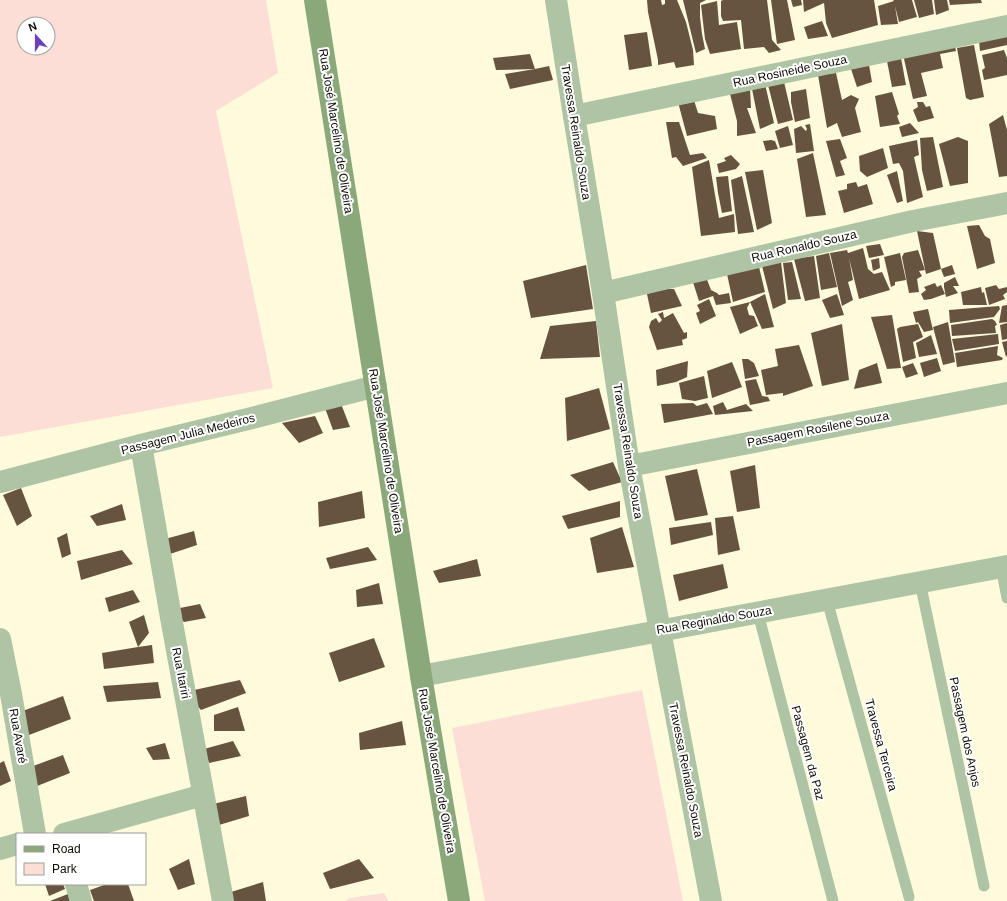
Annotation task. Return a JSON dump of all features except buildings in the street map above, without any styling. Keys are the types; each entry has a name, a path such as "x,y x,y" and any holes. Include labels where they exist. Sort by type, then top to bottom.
{"street":[{"name":"Rua José Marcelino de Oliveira","path":"315,0 421,676 460,901"},
{"name":"Travessa Reinaldo Souza","path":"556,0 603,292 629,466 711,901"},
{"name":"Rua Rosineide Souza","path":"574,116 1007,26"},
{"name":"Rua Ronaldo Souza","path":"603,292 913,221 1007,203"},
{"name":"Passagem Julia Medeiros","path":"0,482 376,386"},
{"name":"Passagem Rosilene Souza","path":"629,466 1007,393"},
{"name":"Rua Itariri","path":"141,445 223,901"},
{"name":"Rua Reginaldo Souza","path":"421,676 1004,566"},
{"name":"Rua Avaré","path":"0,639 35,833"},
{"path":"68,833 204,795"},
{"path":"0,849 16,844"},
{"path":"76,885 81,901"}],"lane":[{"path":"1004,566 1007,598"},
{"name":"Passagem dos Anjos","path":"920,582 984,886"},
{"name":"Travessa Terceira","path":"827,600 909,897"},
{"name":"Passagem da Paz","path":"758,612 833,901"}],"green space":[{"path":"0,0 266,0 278,73 216,111 273,388 0,437"},
{"path":"642,690 683,901 485,901 452,728"},
{"path":"384,893 388,900 387,901 345,901 350,898"}]}
